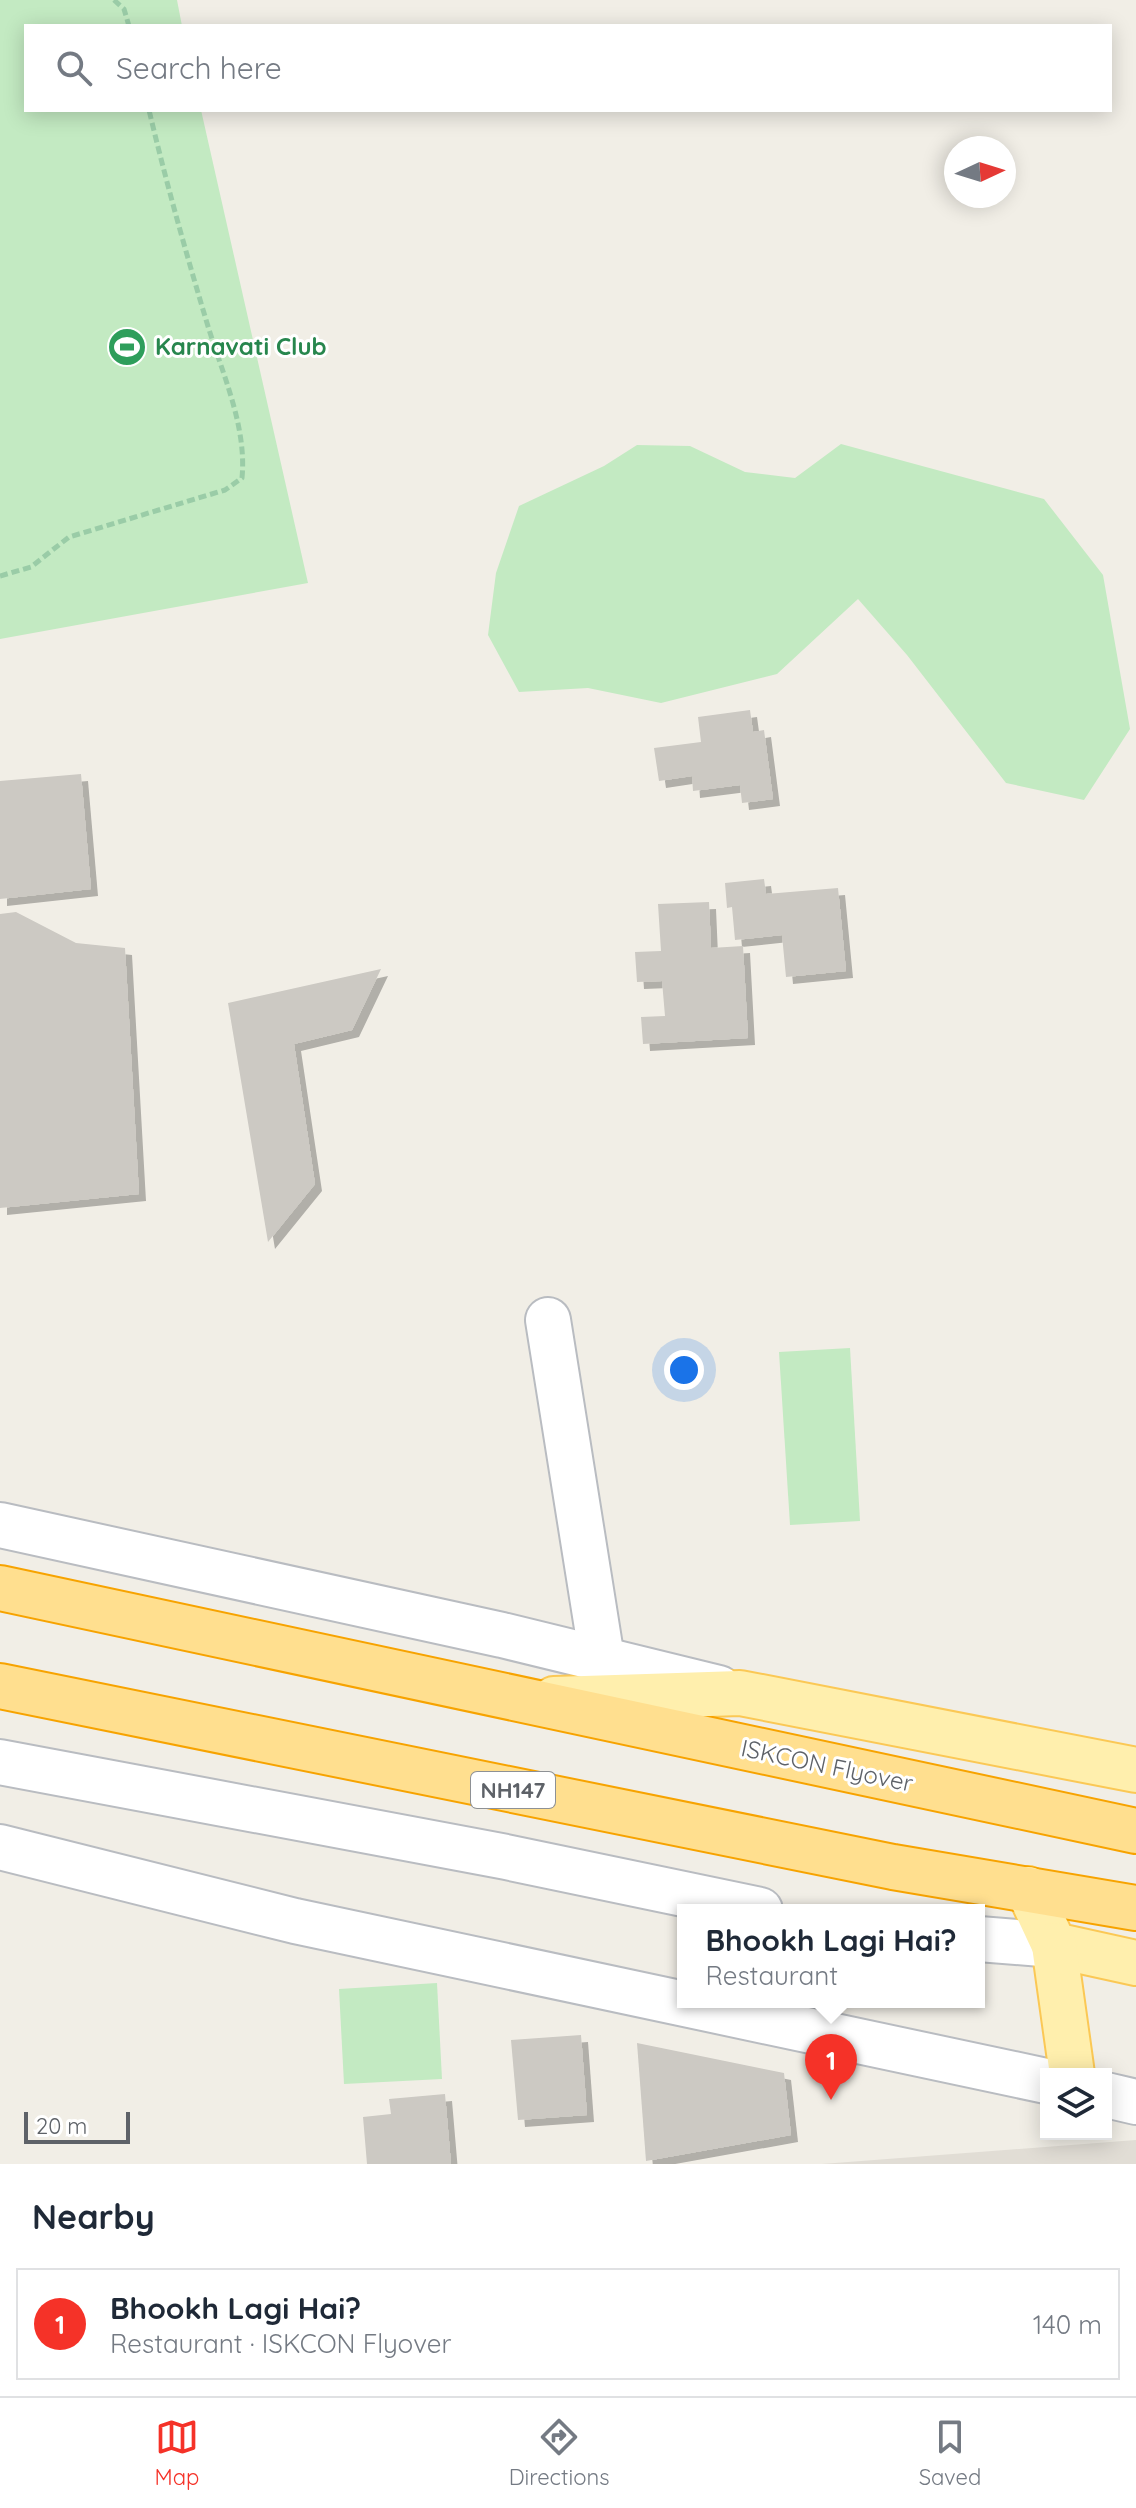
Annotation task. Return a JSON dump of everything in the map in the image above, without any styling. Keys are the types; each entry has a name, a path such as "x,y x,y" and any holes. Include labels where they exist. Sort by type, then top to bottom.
{"highway":[{"name":"ISKCON Flyover","path":"0,1588 1136,1831"},
{"name":"NH147","path":"0,1686 893,1867 1126,1906"}],"main road":[{"path":"517,1700 740,1693 1136,1770"},
{"path":"1028,1889 1054,1945 1071,2068"},
{"path":"1054,1945 1136,1963"}],"street":[{"path":"548,1320 602,1659"},
{"path":"0,1525 602,1659 740,1693"},
{"path":"0,1762 506,1857 731,1904"},
{"path":"0,1847 295,1921 677,2002"},
{"path":"985,1939 1054,1945"},
{"path":"703,2008 1040,2080"},
{"path":"1112,2096 1136,2102"}],"path":[{"path":"114,0 124,9 128,24"},
{"path":"0,576 31,567 69,537 225,490 242,478 244,455 235,413 195,282 150,112"}],"shaded area":[{"path":"1136,2140 1136,2164 822,2164"}],"green space":[{"name":"Karnavati Club","path":"0,0 177,0 182,24 24,24 24,112 201,112 308,583 0,639"},
{"path":"841,444 1044,499 1103,575 1130,729 1084,800 1006,783 907,655 858,599 777,674 661,703 588,688 519,692 488,635 496,573 519,506 604,466 637,445 690,446 745,472 795,478"},
{"path":"850,1348 860,1521 790,1525 779,1352"},
{"path":"437,1983 442,2079 344,2084 339,1989"}],"building":[{"path":"750,710 753,732 764,730 773,799 742,803 740,785 693,791 692,776 659,781 654,748 701,742 698,717"},
{"path":"81,774 91,889 0,899 0,781"},
{"path":"764,879 766,894 838,888 846,971 786,977 782,935 735,940 732,907 727,908 725,883"},
{"path":"709,902 711,948 743,946 748,1038 643,1044 641,1017 665,1016 662,981 637,982 635,952 661,951 658,904"},
{"path":"16,912 76,943 125,948 139,1194 0,1208 0,914"},
{"path":"381,969 352,1030 294,1044 315,1184 268,1242 228,1003"},
{"path":"581,2035 587,2115 518,2120 511,2040"},
{"path":"637,2043 784,2073 791,2135 646,2161"},
{"path":"445,2094 451,2164 367,2164 363,2117 391,2114 389,2099"}],"place":[{"name":"Karnavati Club","path":"127,347"},
{"name":"Bhookh Lagi Hai?","path":"831,2100"}]}
